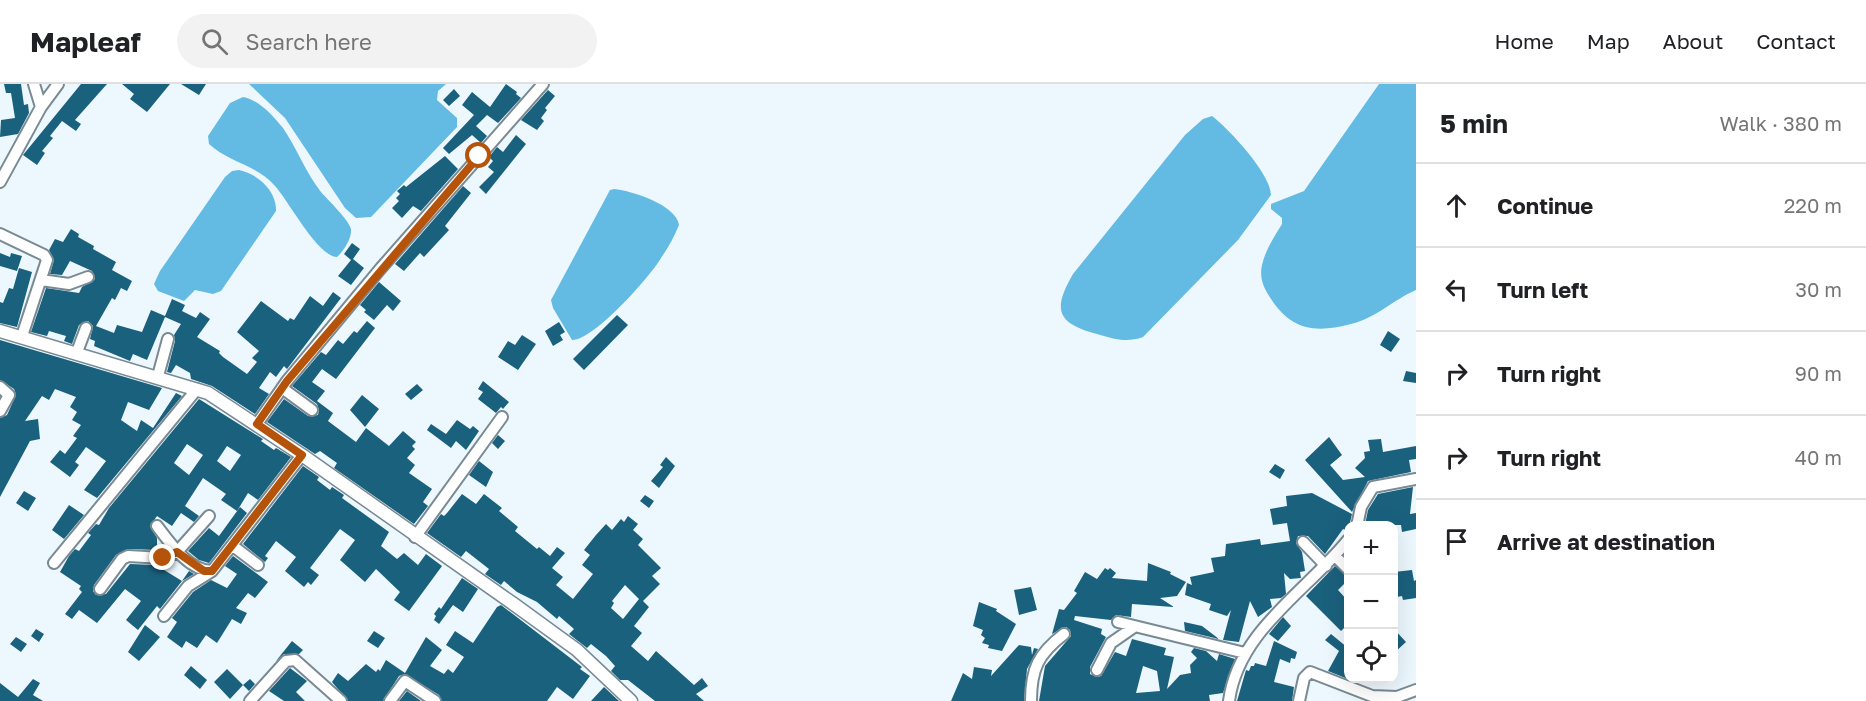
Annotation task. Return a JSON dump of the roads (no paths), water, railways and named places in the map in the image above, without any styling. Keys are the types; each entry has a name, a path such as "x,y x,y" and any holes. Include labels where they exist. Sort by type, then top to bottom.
{"street":[{"path":"34,84 41,107"},
{"path":"0,182 41,107 57,84"},
{"path":"257,424 282,388 381,268 543,84"},
{"path":"0,234 44,255 47,260 22,336"},
{"path":"40,280 69,284 88,277"},
{"path":"76,352 86,328"},
{"path":"0,331 197,389 257,424 577,650 631,701"},
{"path":"158,376 168,339"},
{"path":"0,387 9,395 0,411"},
{"path":"282,388 312,410"},
{"path":"54,563 197,389"},
{"path":"416,537 502,417"},
{"path":"164,616 188,586 212,571 302,455"},
{"path":"1358,521 1364,502 1368,499 1373,487 1416,479"},
{"path":"100,589 126,557 163,558 177,552 208,516"},
{"path":"157,526 177,552 204,571 212,571"},
{"path":"1303,542 1326,566"},
{"path":"1229,701 1233,678 1245,653 1277,614 1344,545"},
{"path":"233,546 258,565"},
{"path":"1335,556 1344,565"},
{"path":"1118,622 1245,653"},
{"path":"1096,670 1111,643 1134,627"},
{"path":"1031,701 1030,679 1044,650 1064,634"},
{"path":"250,701 286,661 291,659 296,660 341,701"},
{"path":"1299,701 1304,678 1310,672 1372,696 1397,697 1416,690"},
{"path":"390,701 405,681 435,701"}],"water":[{"path":"249,84 446,84 438,91 437,100 457,118 457,127 371,217 356,218 345,208 285,118"},
{"path":"1379,84 1416,84 1416,290 1360,321 1338,327 1306,327 1287,318 1279,310 1268,295 1263,283 1261,270 1263,260 1282,224 1282,218 1271,209 1271,204 1304,191"},
{"path":"243,97 260,105 283,128 316,185 349,225 351,233 349,240 337,257 329,255 312,238 281,193 268,179 209,144 208,136 230,103"},
{"path":"1212,116 1238,141 1257,164 1269,186 1271,195 1238,240 1143,337 1131,340 1115,339 1073,325 1066,320 1061,306 1066,286 1073,274 1185,135 1203,119"},
{"path":"239,170 253,175 265,184 273,197 276,211 221,291 213,294 195,290 184,301 158,291 154,284 160,271 225,177 232,171"},
{"path":"610,190 642,196 662,205 676,218 679,225 664,254 634,293 593,330 581,338 572,340 553,308 551,300"}]}
